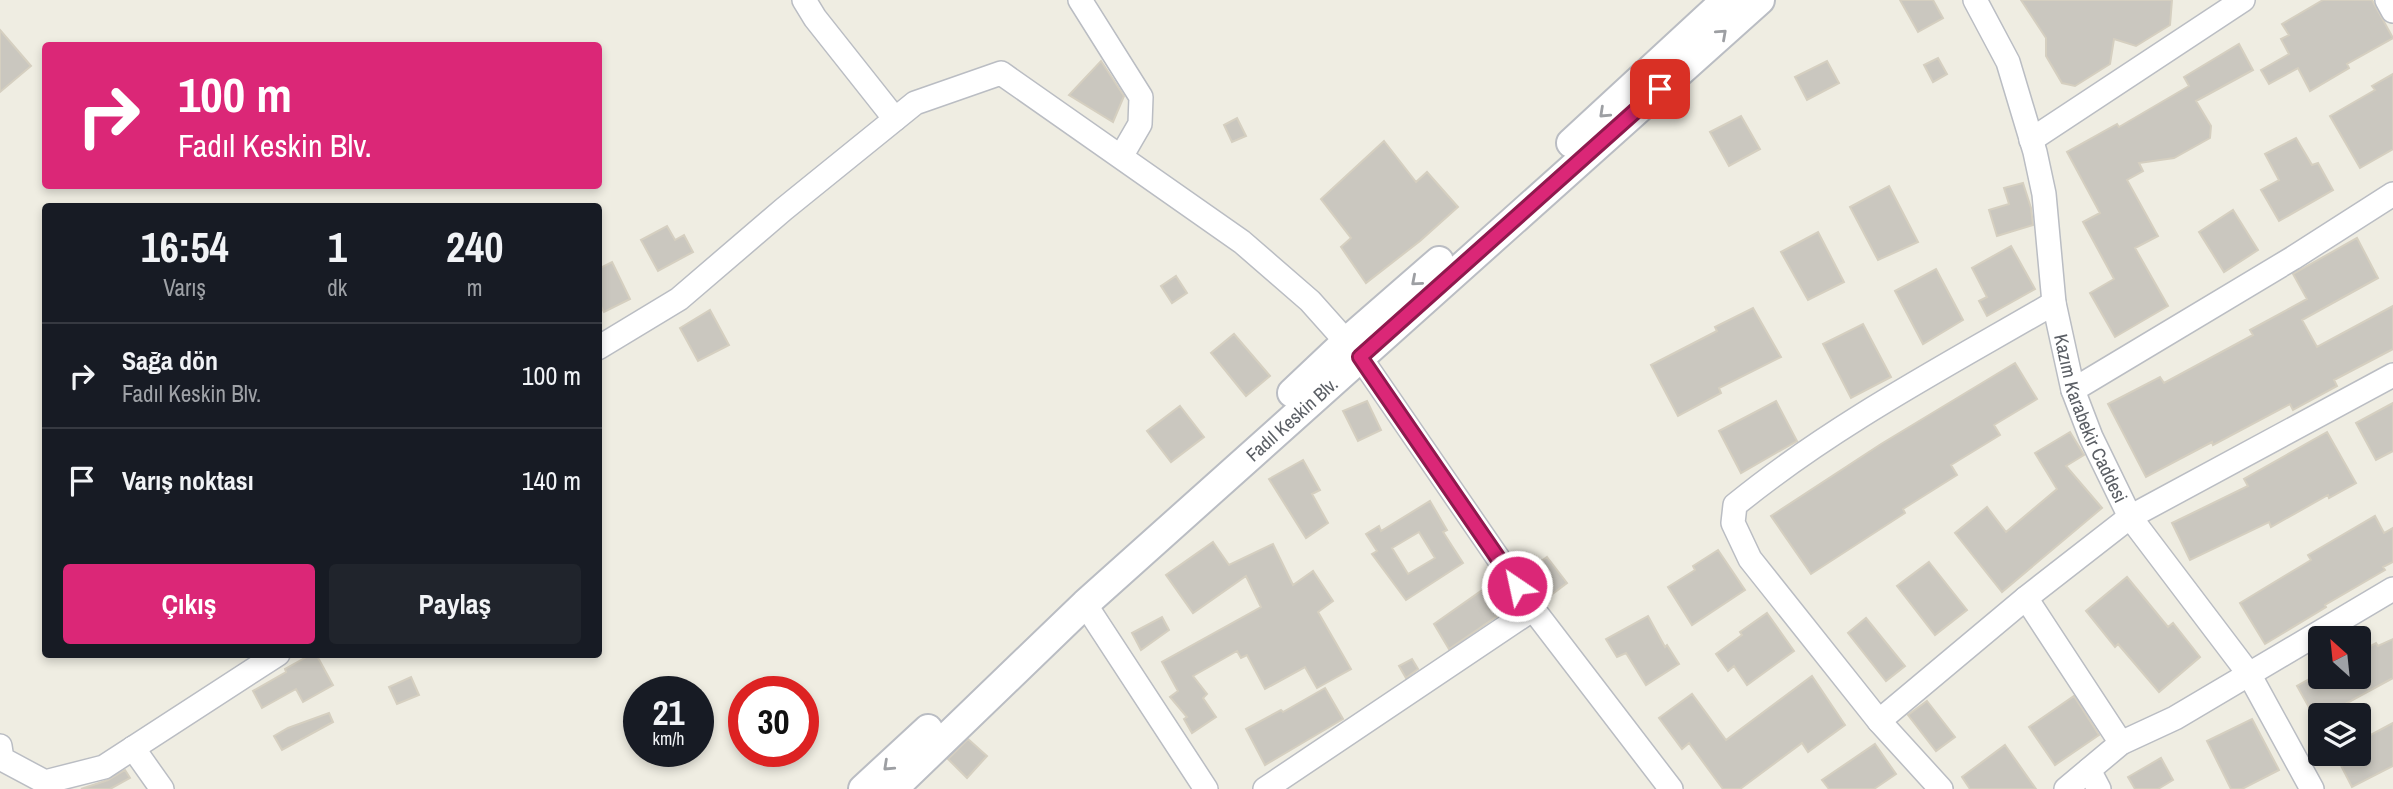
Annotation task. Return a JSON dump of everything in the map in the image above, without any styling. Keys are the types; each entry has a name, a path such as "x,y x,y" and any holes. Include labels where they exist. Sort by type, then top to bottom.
{"street":[{"path":"804,0 815,18 895,119"},
{"path":"1080,0 1141,97 1140,124 1122,155"},
{"name":"Fadıl Keskin Blv.","path":"893,789 1528,183 1726,0"},
{"name":"Fadıl Keskin Blv.","path":"863,789 1353,349 1760,0"},
{"name":"Kazım Karabekir Caddesi","path":"1975,0 2008,62 2031,140 2044,194 2054,303 2073,390 2091,437 2130,517 2249,674 2312,789"},
{"path":"2031,140 2243,0"},
{"path":"2387,0 2393,11"},
{"path":"602,346 679,299 784,209 915,103 1001,73 1122,155 1242,242 1310,301 1353,349 1533,609 1671,789"},
{"path":"2073,390 2293,258 2393,194"},
{"path":"1941,789 1879,721 1750,559 1733,523 1735,505 1762,482 1842,427 2054,303"},
{"path":"1879,721 2026,598 2130,517 2393,375"},
{"path":"2066,789 2094,780 2121,743 2175,718 2393,589"},
{"path":"2026,598 2121,743"},
{"path":"1085,604 1206,789"},
{"path":"1265,789 1533,609"},
{"path":"0,746 2,759 45,782 104,767 272,658"},
{"path":"133,748 162,789"}],"building":[{"path":"1900,0 1933,0 1943,18 1918,32"},
{"path":"2021,0 2172,0 2170,25 2136,46 2114,39 2110,64 2075,86 2062,83 2046,56 2046,38"},
{"path":"2323,0 2372,0 2393,38 2347,64 2349,68 2310,91 2298,68 2269,84 2261,70 2289,54 2281,39 2289,35 2282,24"},
{"path":"0,30 31,66 0,92"},
{"path":"2239,44 2253,70 2196,101 2211,126 2210,138 2174,158 2139,163 2143,171 2127,180 2158,236 2135,248 2168,306 2115,337 2090,293 2114,279 2083,222 2100,213 2067,152 2117,124 2119,127 2189,86 2184,77"},
{"path":"1938,58 1947,74 1933,82 1924,65"},
{"path":"1101,61 1124,96 1113,122 1069,95"},
{"path":"1827,61 1839,83 1807,100 1795,77"},
{"path":"2393,74 2393,149 2360,168 2330,116 2375,90 2372,86"},
{"path":"1741,116 1760,149 1729,166 1710,132"},
{"path":"1237,118 1246,136 1232,142 1224,125"},
{"path":"2296,138 2312,165 2318,163 2333,190 2279,221 2261,190 2279,180 2265,154"},
{"path":"1384,141 1416,182 1427,172 1458,207 1366,283 1341,247 1351,238 1321,199"},
{"path":"2023,183 2033,225 1997,236 1989,210 2009,204 2004,188"},
{"path":"1889,186 1918,242 1878,260 1850,207"},
{"path":"2233,210 2258,250 2224,272 2199,232"},
{"path":"667,226 675,240 684,235 693,252 658,271 641,240"},
{"path":"1818,232 1844,282 1808,300 1781,252"},
{"path":"2357,238 2378,278 2302,320 2317,347 2393,306 2393,349 2334,380 2337,386 2293,410 2290,404 2146,477 2108,404 2160,377 2164,383 2253,335 2250,330 2307,299 2293,274"},
{"path":"2011,246 2035,289 1987,316 1979,301 1987,297 1972,268"},
{"path":"612,262 630,299 604,312 602,308 602,267"},
{"path":"1936,269 1963,320 1923,344 1895,291"},
{"path":"1176,276 1187,293 1172,303 1161,286"},
{"path":"1753,308 1781,357 1719,388 1721,393 1678,416 1651,365 1717,331 1715,327"},
{"path":"710,310 729,345 698,361 680,328"},
{"path":"1863,324 1891,377 1851,398 1823,344"},
{"path":"1234,334 1270,376 1246,396 1211,353"},
{"path":"2015,363 2037,399 1994,425 2000,435 1951,465 1957,475 1903,509 1905,513 1811,574 1771,516 1881,444"},
{"path":"1367,401 1381,430 1358,441 1343,411"},
{"path":"1776,401 1797,441 1741,473 1719,431"},
{"path":"2393,403 2393,451 2376,460 2356,423"},
{"path":"1180,406 1204,437 1171,462 1147,431"},
{"path":"2070,432 2084,455 2066,466 2102,508 2002,592 1955,533 1987,507 2006,532 2057,489 2035,453"},
{"path":"2327,432 2356,483 2329,498 2328,495 2271,527 2269,522 2190,560 2172,523 2248,486 2244,479"},
{"path":"1303,460 1320,490 1312,494 1328,523 1306,538 1269,479"},
{"path":"1430,501 1447,530 1443,532 1463,563 1406,600 1372,554 1377,551 1366,534 1379,526 1381,531","holes":["1419,532 1435,558 1408,574 1392,548"]},
{"path":"2375,516 2384,533 2393,528 2393,562 2383,567 2385,570 2265,644 2240,603 2311,560 2308,555"},
{"path":"1213,542 1229,565 1273,544 1293,585 1313,571 1333,601 1318,612 1351,669 1317,688 1305,667 1265,689 1247,655 1241,658 1237,651 1193,676 1207,694 1203,698 1216,717 1192,733 1184,719 1187,717 1170,697 1178,691 1162,662 1261,607 1246,576 1193,613 1166,575"},
{"path":"1718,550 1745,590 1692,625 1668,587 1695,570 1693,566"},
{"path":"1547,557 1567,583 1547,598 1527,572"},
{"path":"1929,562 1967,610 1935,635 1897,586"},
{"path":"2127,577 2168,627 2173,623 2200,657 2159,692 2118,644 2115,647 2086,611"},
{"path":"1491,584 1509,608 1449,649 1434,624"},
{"path":"1767,613 1794,651 1747,685 1734,666 1728,671 1716,654 1742,635 1740,632"},
{"path":"1648,616 1665,647 1667,645 1679,664 1646,685 1626,653 1617,657 1606,639"},
{"path":"1162,617 1169,630 1141,650 1132,633"},
{"path":"1866,618 1905,666 1886,681 1848,633"},
{"path":"2393,639 2393,678 2371,690 2371,646 2376,643 2378,646"},
{"path":"305,658 318,658 333,685 303,702 296,689 262,708 253,691 286,672 285,669"},
{"path":"1412,659 1418,669 1406,678 1399,666"},
{"path":"1812,676 1845,725 1808,752 1802,743 1740,789 1723,789 1689,743 1682,749 1659,718 1692,694 1726,740"},
{"path":"411,677 419,695 397,704 389,687"},
{"path":"2308,680 2308,690 2371,690 2347,703 2308,703 2308,706 2297,686"},
{"path":"1325,688 1343,719 1265,765 1246,729"},
{"path":"2074,696 2099,735 2055,765 2029,727"},
{"path":"1927,701 1955,737 1936,751 1908,715"},
{"path":"329,713 333,722 282,750 274,736"},
{"path":"2252,719 2279,770 2242,789 2231,789 2207,741"},
{"path":"2393,723 2393,766 2352,787 2341,766 2371,766 2371,735"},
{"path":"968,739 987,756 967,778 948,759"},
{"path":"1875,744 1896,774 1874,789 1829,789 1822,780"},
{"path":"2005,745 2036,789 1970,789 1962,777"},
{"path":"2161,758 2173,780 2158,789 2135,789 2128,777"},
{"path":"125,770 130,778 110,789 81,789 108,780"}],"route":[{"path":"1517,586 1360,357 1660,89"}]}
